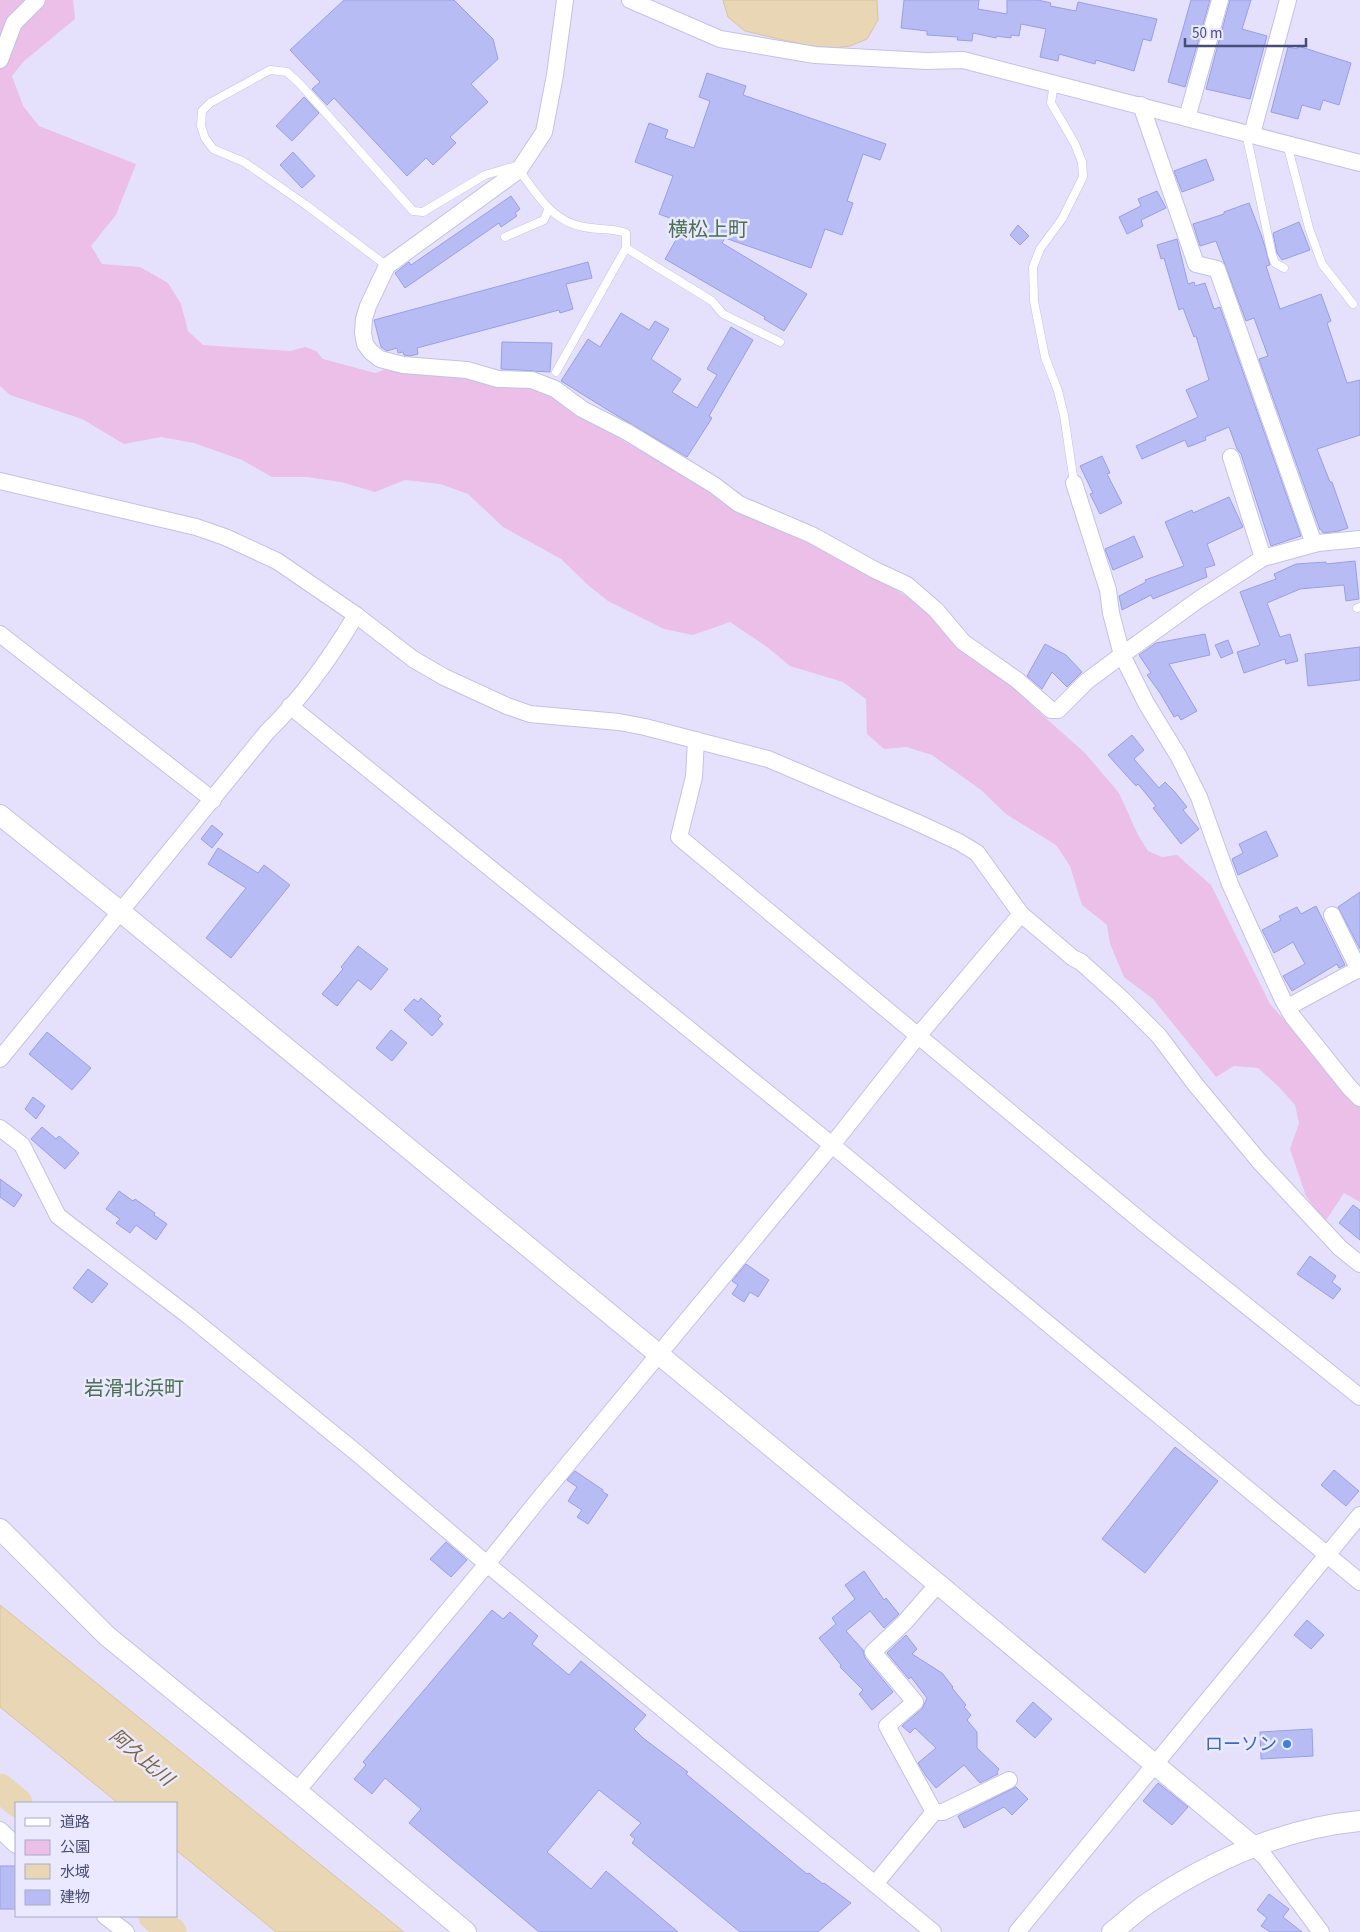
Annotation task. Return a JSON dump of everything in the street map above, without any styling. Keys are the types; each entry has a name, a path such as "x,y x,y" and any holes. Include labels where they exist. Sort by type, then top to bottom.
{"street":[{"path":"0,60 14,23 37,0"},
{"path":"565,0 558,56 544,132 520,167 387,266 368,306 364,320 365,344 370,352 380,359 403,365 467,370 498,379 532,380 555,389 582,409 627,432 714,485 739,504 812,535 875,570 906,584 936,610 963,642 1017,680 1051,710 1058,710 1088,681 1122,655 1198,600 1263,558 1314,544 1360,539"},
{"path":"630,0 720,39 815,55 926,61 963,60 1360,163"},
{"path":"1188,118 1220,0"},
{"path":"1249,134 1288,0"},
{"path":"1141,105 1196,264 1217,269 1314,544"},
{"path":"1232,457 1263,558"},
{"path":"0,481 196,527 224,537 277,561 356,615 414,660 444,678 507,706 530,714 619,722 768,759 959,842 977,853 1021,914 1073,958 1081,962 1159,1036 1194,1084 1259,1161 1340,1248 1360,1264"},
{"path":"1074,483 1108,590 1111,613 1122,655 1146,704 1179,757 1199,797 1230,884 1283,1000 1299,1025 1360,1098"},
{"path":"0,1059 336,650 356,615"},
{"path":"0,634 213,800"},
{"path":"290,706 832,1145 1360,1582"},
{"path":"696,740 694,776 679,837 1154,1232 1360,1397"},
{"path":"0,815 121,912 1156,1764 1265,1857 1320,1932"},
{"path":"297,1791 487,1564 832,1145 918,1036 1021,914"},
{"path":"1288,1008 1359,969 1332,915"},
{"path":"0,1128 22,1145 58,1216 190,1317 358,1454 487,1564 933,1932"},
{"path":"1017,1932 1360,1515"},
{"path":"0,1529 107,1636 466,1932"},
{"path":"934,1812 887,1726 914,1702 873,1652 904,1623 938,1584"},
{"path":"934,1812 943,1812 1009,1780"},
{"path":"875,1884 934,1812"},
{"path":"1112,1932 1149,1902 1193,1876 1254,1847 1298,1832 1344,1822 1360,1821"},
{"path":"0,1830 15,1843"},
{"path":"106,1917 126,1932"}],"lane":[{"path":"387,266 306,204 244,162 213,149 205,138 201,126 202,111 210,103 270,70 287,72 307,91 414,211 423,212 485,175 520,167 548,210 582,227 618,230 626,233 626,248 556,372"},
{"path":"1054,83 1051,103 1075,144 1082,162 1083,177 1062,219 1040,249 1033,267 1034,301 1045,357 1058,391 1064,414 1074,483"},
{"path":"1249,134 1272,255 1275,263 1284,268"},
{"path":"1287,144 1309,228 1324,268 1352,304"},
{"path":"506,237 544,220 548,210"},
{"path":"626,248 712,301 723,314 780,342"}],"green space":[{"path":"0,0 73,0 75,19 23,62 12,76 23,106 39,126 136,164 116,215 91,246 102,264 140,267 168,283 181,304 188,331 203,345 290,351 305,347 316,351 323,359 375,373 389,368 531,387 555,397 599,427 707,488 816,543 918,603 957,647 1010,683 1085,753 1119,793 1138,835 1148,851 1162,857 1177,855 1211,885 1270,1004 1360,1104 1360,1202 1344,1193 1325,1222 1306,1196 1290,1149 1299,1123 1295,1105 1279,1087 1258,1068 1234,1066 1216,1077 1153,999 1124,977 1110,944 1107,925 1082,905 1070,866 1056,845 1006,814 981,790 932,755 906,747 884,749 867,734 866,699 843,682 790,666 767,647 730,622 693,635 664,629 608,601 561,559 503,527 468,494 440,484 405,480 375,492 341,482 307,477 272,477 242,460 194,443 161,437 124,444 82,419 10,395 0,386"}],"water":[{"path":"723,0 877,0 878,20 867,39 850,46 834,48 809,46 745,31 728,17"},
{"name":"阿久比川","path":"0,1605 404,1932 276,1932 178,1852 178,1802 117,1802 0,1707"}],"building":[{"path":"344,0 454,0 493,39 498,59 471,84 488,102 450,137 456,143 433,165 426,158 407,176 334,98 327,105 312,89 320,82 290,50"},
{"path":"904,0 979,0 978,9 1007,14 1007,0 1038,0 1051,3 1050,6 1076,11 1078,2 1157,19 1151,41 1143,39 1134,71 1096,60 1095,64 1059,54 1058,61 1040,57 1046,29 1021,24 1019,36 1011,35 1011,38 996,36 996,38 973,33 972,41 957,40 958,37 927,35 927,31 901,28"},
{"path":"1191,0 1210,0 1185,87 1168,82"},
{"path":"1230,0 1251,0 1242,29 1267,36 1250,99 1206,89"},
{"path":"1298,46 1351,63 1339,105 1323,100 1320,110 1302,105 1298,119 1271,112 1288,47 1297,49"},
{"path":"707,73 746,86 743,95 886,144 880,160 863,154 847,201 853,203 842,235 825,229 811,268 725,238 722,243 807,294 784,331 764,319 765,317 665,259 685,224 659,214 673,176 635,162 649,123 668,130 665,138 694,148 710,101 699,97"},
{"path":"304,97 319,113 292,141 276,126"},
{"path":"293,152 315,176 302,188 280,165"},
{"path":"1206,159 1214,180 1182,192 1174,171"},
{"path":"1157,191 1166,208 1141,220 1143,226 1127,234 1119,217 1141,206 1138,199"},
{"path":"511,196 520,209 515,213 517,216 501,227 499,223 405,288 395,273 409,262 411,265"},
{"path":"1249,203 1262,237 1270,265 1266,266 1280,309 1321,294 1331,321 1327,323 1347,383 1360,380 1360,435 1317,449 1330,482 1332,482 1348,528 1339,531 1323,533 1320,530 1259,359 1268,356 1254,318 1246,321 1216,241 1200,246 1193,224 1224,214 1224,212"},
{"path":"1299,222 1310,250 1282,260 1277,253 1273,233"},
{"path":"1018,225 1029,236 1020,245 1010,235"},
{"path":"1177,239 1188,284 1194,282 1195,286 1205,283 1214,309 1220,307 1301,536 1271,546 1241,454 1237,449 1229,427 1205,437 1206,440 1188,447 1185,440 1142,459 1136,446 1198,417 1186,390 1209,380 1196,336 1194,337 1183,308 1179,310 1164,258 1161,259 1157,245"},
{"path":"588,262 592,278 566,284 573,309 560,313 559,310 417,348 418,354 410,356 404,355 403,352 398,353 397,348 387,351 381,347 374,320"},
{"path":"621,313 649,330 655,321 669,329 651,359 681,379 672,392 697,408 717,375 707,369 731,327 753,340 709,416 712,418 687,457 561,381 588,339 600,347"},
{"path":"502,342 552,343 550,372 501,369"},
{"path":"1102,456 1110,473 1107,474 1122,503 1100,514 1090,494 1093,493 1080,466"},
{"path":"1229,497 1243,527 1207,544 1215,565 1205,568 1207,577 1153,599 1151,595 1122,610 1119,596 1146,582 1145,580 1184,566 1165,522 1192,510 1193,513"},
{"path":"1134,536 1143,557 1113,570 1105,549"},
{"path":"1355,561 1359,599 1346,601 1344,585 1300,589 1267,603 1280,637 1290,634 1298,661 1286,664 1285,659 1244,673 1237,652 1260,645 1240,592 1276,579 1274,574 1296,564 1326,562 1326,564"},
{"path":"1205,634 1210,655 1169,664 1197,711 1181,720 1178,715 1174,717 1147,675 1151,673 1139,655 1156,643"},
{"path":"1228,640 1233,653 1221,658 1215,645"},
{"path":"1045,644 1066,655 1082,672 1067,687 1052,672 1042,689 1027,676"},
{"path":"1360,647 1360,680 1308,686 1305,654"},
{"path":"1132,735 1144,750 1134,759 1159,788 1165,782 1174,791 1187,807 1183,810 1199,829 1181,844 1153,808 1156,806 1138,784 1136,786 1108,755"},
{"path":"212,825 223,834 212,848 201,839"},
{"path":"1266,831 1278,856 1238,875 1232,859 1243,853 1239,844"},
{"path":"218,848 258,873 264,865 290,885 231,958 206,938 246,888 208,864"},
{"path":"1360,892 1360,949 1338,907"},
{"path":"1316,906 1345,965 1339,968 1337,964 1292,991 1283,976 1305,964 1293,942 1274,953 1262,930 1281,920 1279,916 1297,907 1301,914"},
{"path":"358,946 388,969 371,990 358,980 337,1006 322,994 343,969 341,967"},
{"path":"421,998 441,1016 438,1019 443,1024 432,1036 404,1010 414,999 418,1002"},
{"path":"391,1030 407,1043 392,1061 376,1048"},
{"path":"47,1032 91,1068 72,1090 29,1054"},
{"path":"33,1097 45,1106 36,1119 25,1109"},
{"path":"42,1127 56,1139 59,1136 79,1153 65,1169 31,1139"},
{"path":"0,1179 22,1195 14,1207 0,1197"},
{"path":"119,1191 133,1201 135,1199 167,1224 156,1240 136,1225 130,1233 116,1223 120,1219 106,1209"},
{"path":"1353,1205 1360,1210 1360,1240 1339,1223"},
{"path":"1310,1256 1336,1276 1332,1282 1341,1289 1333,1299 1297,1274"},
{"path":"746,1264 769,1280 758,1297 750,1292 744,1302 732,1294 738,1285 732,1281"},
{"path":"88,1269 108,1284 92,1303 73,1288"},
{"path":"1175,1447 1218,1481 1145,1573 1102,1539"},
{"path":"1334,1470 1359,1491 1346,1506 1321,1485"},
{"path":"575,1471 608,1495 588,1524 577,1517 582,1510 568,1501 577,1487 567,1480"},
{"path":"446,1542 467,1560 451,1577 430,1559"},
{"path":"864,1571 884,1600 886,1598 899,1614 884,1628 870,1611 846,1631 863,1650 865,1658 893,1692 872,1710 859,1694 863,1690 840,1667 841,1665 819,1638 836,1624 832,1618 855,1599 845,1585"},
{"path":"492,1610 503,1619 510,1612 538,1636 532,1644 569,1675 581,1661 646,1715 634,1729 643,1738 688,1772 686,1774 807,1874 809,1873 851,1903 818,1932 740,1932 632,1843 635,1839 630,1835 641,1823 599,1790 547,1852 591,1889 606,1871 678,1932 539,1932 409,1823 421,1809 385,1778 372,1794 354,1779 366,1765 363,1762"},
{"path":"1307,1620 1324,1635 1311,1649 1294,1635"},
{"path":"906,1635 917,1649 912,1654 942,1673 966,1705 964,1707 971,1715 967,1720 977,1732 977,1748 999,1769 998,1774 980,1783 964,1765 936,1788 926,1776 918,1763 936,1748 915,1728 910,1733 902,1726 922,1709 927,1698 911,1677 909,1679 887,1653"},
{"path":"1033,1702 1052,1719 1035,1738 1016,1721"},
{"name":"ローソン","path":"1312,1729 1313,1756 1261,1759 1260,1732"},
{"path":"1158,1783 1188,1807 1172,1825 1143,1801"},
{"path":"1016,1787 1028,1799 1012,1815 1004,1807 964,1828 958,1816"},
{"path":"0,1866 15,1866 15,1909 0,1909"},
{"path":"1269,1894 1289,1909 1283,1917 1302,1932 1270,1932 1261,1926 1267,1918 1257,1910"}],"waterway":[{"path":"0,1788 17,1802"},
{"path":"154,1917 172,1932"}],"place":[{"name":"ローソン","path":"1287,1744"}],"district":[{"name":"横松上町","path":"708,230"},
{"name":"岩滑北浜町","path":"134,1389"}]}
